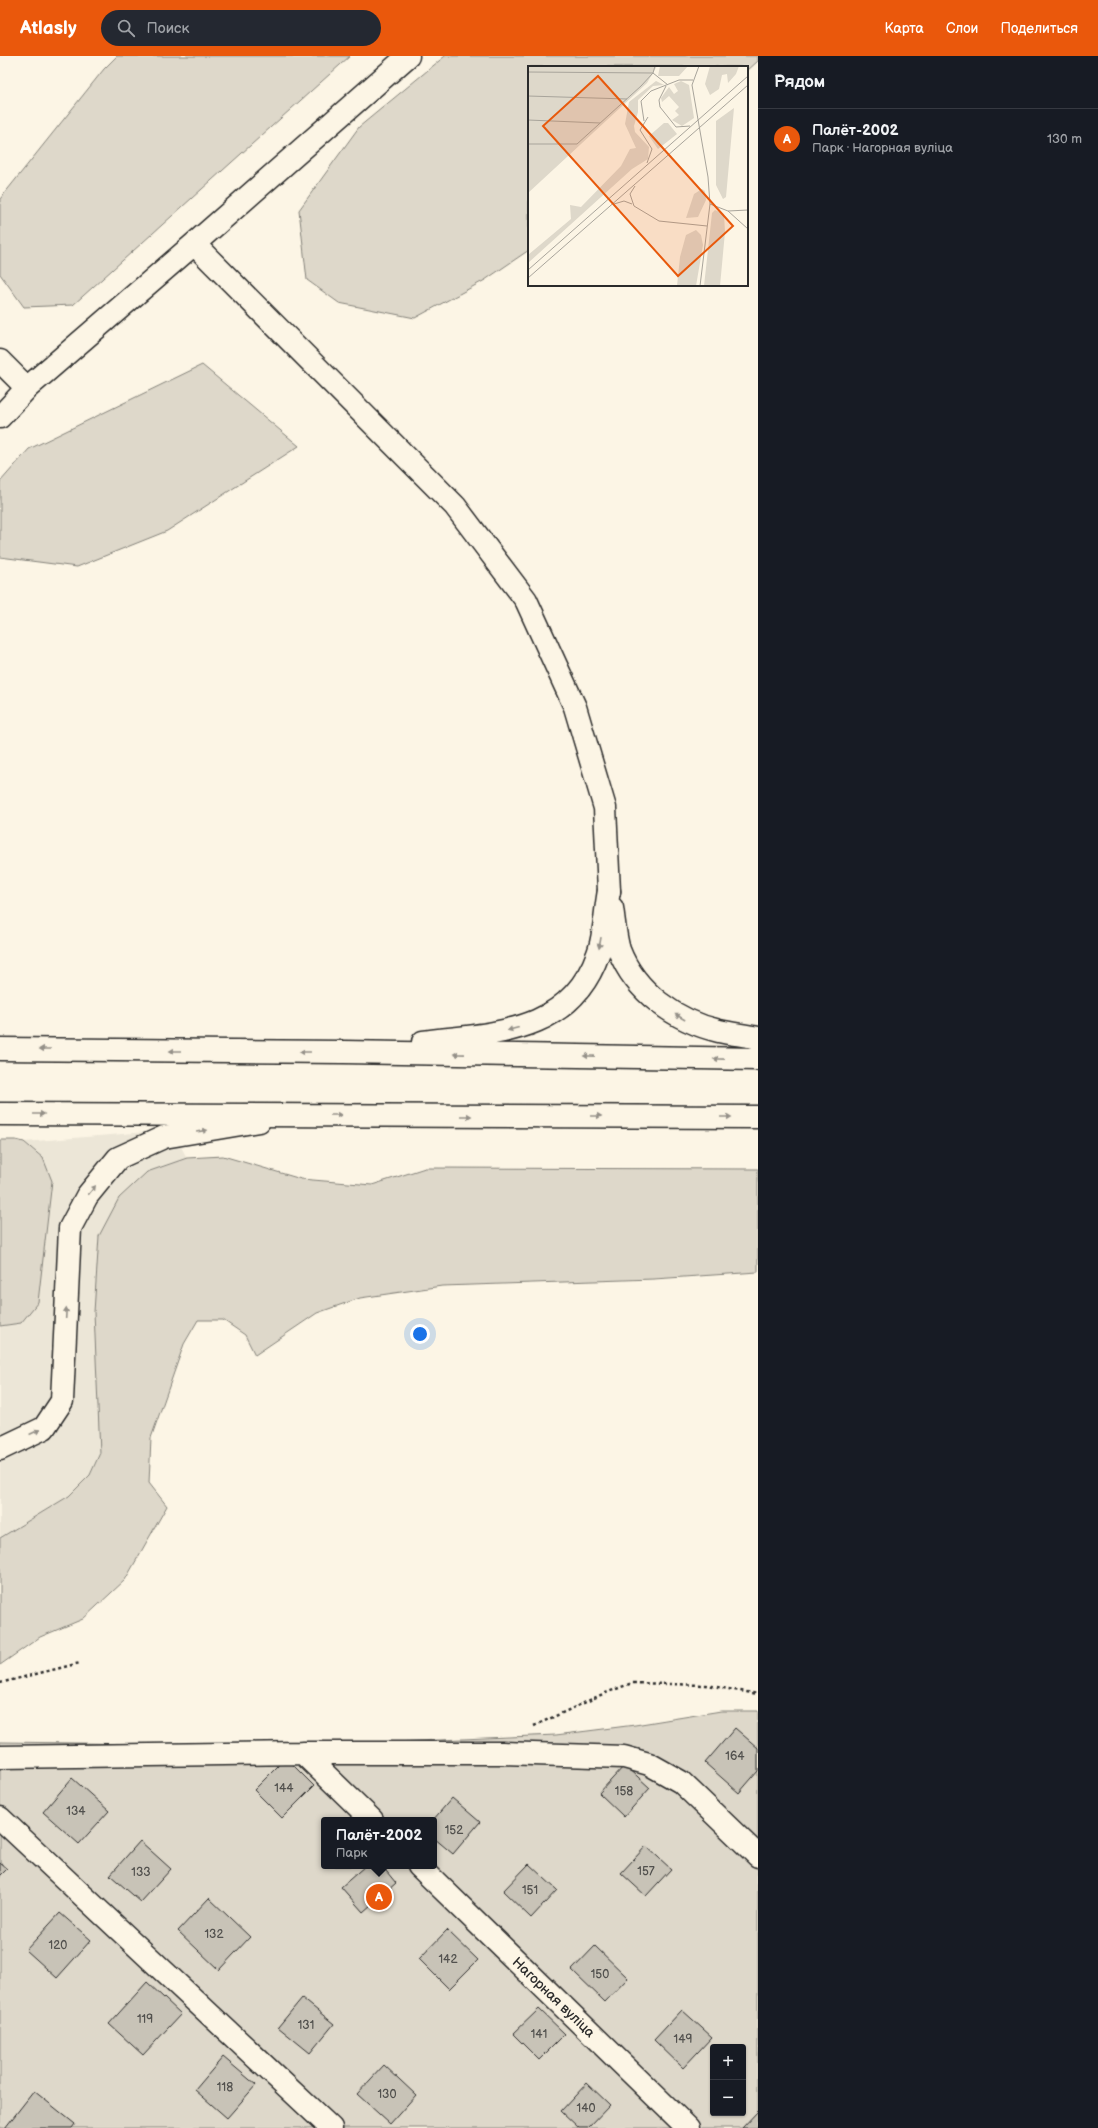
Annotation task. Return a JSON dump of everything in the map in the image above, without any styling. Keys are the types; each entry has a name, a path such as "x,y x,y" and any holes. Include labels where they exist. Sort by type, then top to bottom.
{"main road":[{"path":"0,418 27,388 408,56"},
{"path":"194,244 455,506 526,600 575,707 605,808 609,891 619,949 631,976 656,1001 683,1019 718,1031 758,1038"},
{"path":"0,361 27,388"},
{"path":"344,1052 495,1033 535,1023 563,1007 586,981 598,953 609,891"},
{"path":"0,1049 344,1052 758,1059"},
{"path":"0,1114 758,1117"},
{"path":"0,1449 44,1428 62,1401 70,1228 87,1196 118,1158 164,1137 297,1115"},
{"path":"0,1757 303,1753 502,1753 624,1757 649,1764 681,1782 758,1856"},
{"path":"303,1753 369,1817"},
{"path":"0,1818 331,2128"},
{"name":"Нагорная вуліца","path":"422,1869 688,2128"}],"path":[{"path":"0,1683 80,1663"},
{"path":"526,1727 534,1726 602,1694 632,1683 706,1686 758,1694"}],"shaded area":[{"path":"117,56 350,56 73,305 24,307 0,274 0,199 104,69"},
{"path":"445,56 758,56 758,61 748,70 748,66 528,66 528,251 485,280 415,318 339,303 307,280 299,210 359,127"},
{"path":"202,365 299,446 167,531 77,567 0,557 0,482 29,449"},
{"path":"172,1130 187,1158 147,1172 99,1405 100,1453 90,1475 69,1496 0,1538 0,1326 21,1323 43,1158 24,1142"},
{"path":"0,1140 16,1140 24,1142 43,1158 52,1181 38,1302 21,1323 0,1326"},
{"path":"223,1156 301,1179 372,1185 425,1168 758,1169 758,1272 654,1279 442,1286 360,1298 317,1313 255,1355 245,1335 223,1320 198,1320 184,1344 151,1438 149,1483 167,1506 125,1580 83,1619 40,1637 0,1665 0,1538 69,1496 90,1475 100,1453 94,1312 99,1236 119,1198 147,1172 187,1158"},
{"path":"721,1711 758,1711 758,2128 0,2128 0,1742 299,1746 556,1735 635,1725"}],"building":[{"path":"735,1728 758,1748 758,1771 739,1793 705,1763"},
{"path":"286,1758 314,1786 282,1818 254,1790"},
{"path":"625,1765 650,1788 624,1817 599,1793"},
{"path":"72,1778 109,1811 79,1844 43,1812"},
{"path":"452,1798 480,1822 453,1854 437,1841 437,1817 436,1817"},
{"path":"140,1841 171,1869 141,1902 110,1875"},
{"path":"646,1846 671,1869 646,1896 621,1873"},
{"path":"0,1863 7,1869 0,1876"},
{"path":"529,1864 557,1890 531,1918 503,1891"},
{"path":"362,1869 384,1869 396,1883 363,1912 341,1887"},
{"path":"209,1898 250,1937 219,1970 178,1931"},
{"path":"60,1913 91,1940 57,1978 26,1950"},
{"path":"447,1930 478,1960 449,1989 419,1959"},
{"path":"595,1946 628,1978 605,2002 572,1970"},
{"path":"147,1982 181,2014 143,2055 109,2024"},
{"path":"302,1998 334,2024 310,2053 278,2027"},
{"path":"539,2009 565,2034 539,2060 513,2034"},
{"path":"682,2010 712,2037 683,2068 654,2040"},
{"path":"223,2057 256,2085 227,2118 195,2090"},
{"path":"384,2065 416,2095 390,2124 357,2094"},
{"path":"587,2083 610,2105 588,2128 579,2128 561,2111"},
{"path":"34,2091 75,2124 72,2128 5,2128"},
{"path":"758,2111 758,2128 742,2128"}],"place":[{"name":"Палёт-2002","path":"379,1897"}]}
